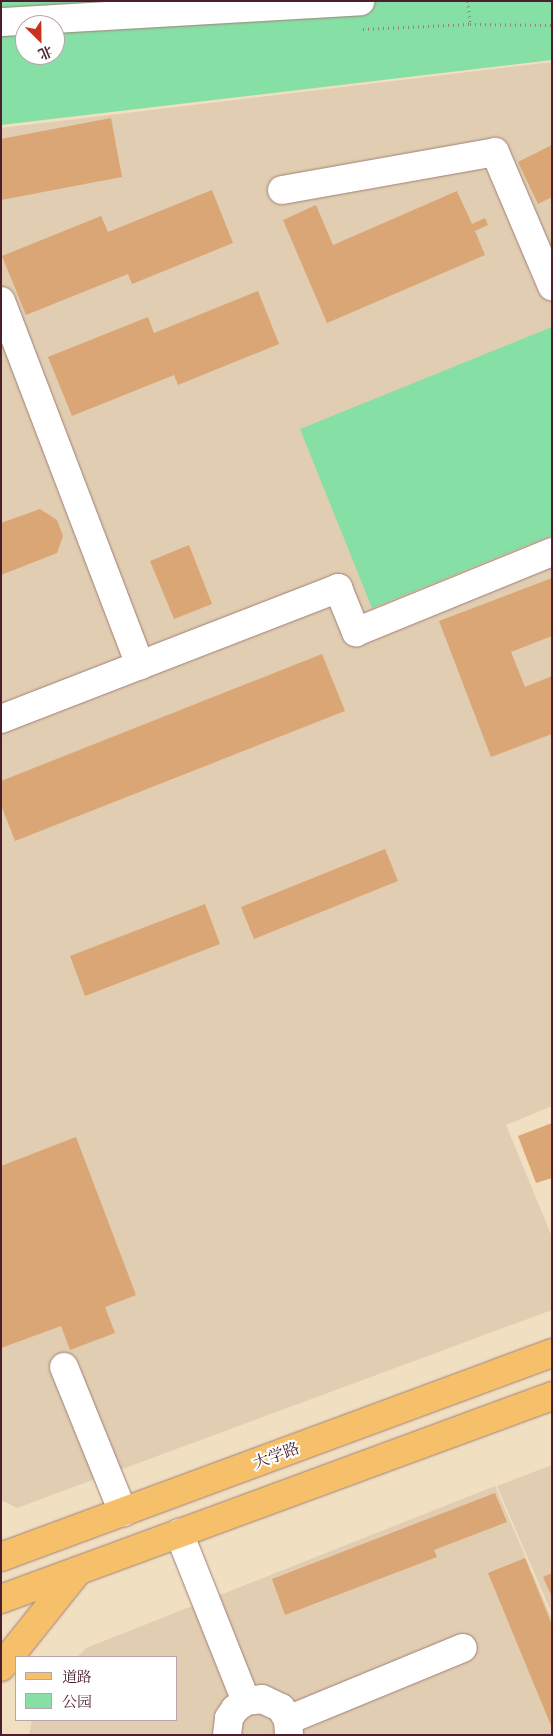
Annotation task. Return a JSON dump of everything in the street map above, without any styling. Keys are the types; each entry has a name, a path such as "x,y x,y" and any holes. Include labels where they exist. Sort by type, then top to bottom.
{"main road":[{"name":"大学路","path":"1,1558 552,1353"},
{"path":"474,1382 488,1420"},
{"path":"1,1599 552,1396"},
{"path":"1,1540 68,1534"},
{"path":"1,1667 78,1570"}],"street":[{"path":"1,22 360,1"},
{"path":"282,190 495,152 552,286"},
{"path":"1,301 140,665"},
{"path":"1,719 338,588 356,632 552,552"},
{"path":"64,1367 123,1512"},
{"path":"179,1533 246,1701"},
{"path":"227,1735 229,1718 246,1701 262,1699 272,1702 288,1728 463,1648"}],"path":[{"path":"468,1 470,24"}],"shaded area":[{"path":"552,62 552,1106 506,1125 552,1237 552,1310 17,1508 1,1500 1,128"},
{"path":"552,1465 552,1614 497,1486"},
{"path":"495,1486 552,1619 552,1735 29,1735 32,1721 178,1721 178,1656 78,1656 86,1648"}],"green space":[{"path":"1,1 552,1 552,60 1,125"},
{"path":"552,327 552,535 372,608 300,429"}],"building":[{"path":"111,118 122,177 1,200 1,139"},
{"path":"552,145 552,197 538,204 518,162"},
{"path":"212,190 233,243 132,284 128,274 26,315 2,256 101,216 108,232"},
{"path":"457,191 472,224 485,218 488,225 475,231 485,255 327,323 283,220 316,205 333,245"},
{"path":"258,291 279,344 178,385 174,375 72,416 48,357 148,317 154,333"},
{"path":"40,509 57,520 63,536 57,553 1,575 1,523"},
{"path":"189,545 212,604 174,619 150,561"},
{"path":"552,578 552,636 511,652 525,687 552,676 552,734 491,757 439,621"},
{"path":"322,654 345,711 15,841 1,805 1,781"},
{"path":"385,849 398,881 254,939 241,907"},
{"path":"205,904 220,944 85,996 70,956"},
{"path":"552,1123 552,1178 536,1183 518,1136"},
{"path":"76,1137 136,1295 105,1307 115,1333 70,1350 61,1326 1,1348 1,1166"},
{"path":"495,1493 507,1522 434,1550 437,1557 285,1615 272,1579"},
{"path":"525,1558 552,1625 552,1728 488,1573"},
{"path":"552,1573 552,1597 543,1577"}]}
